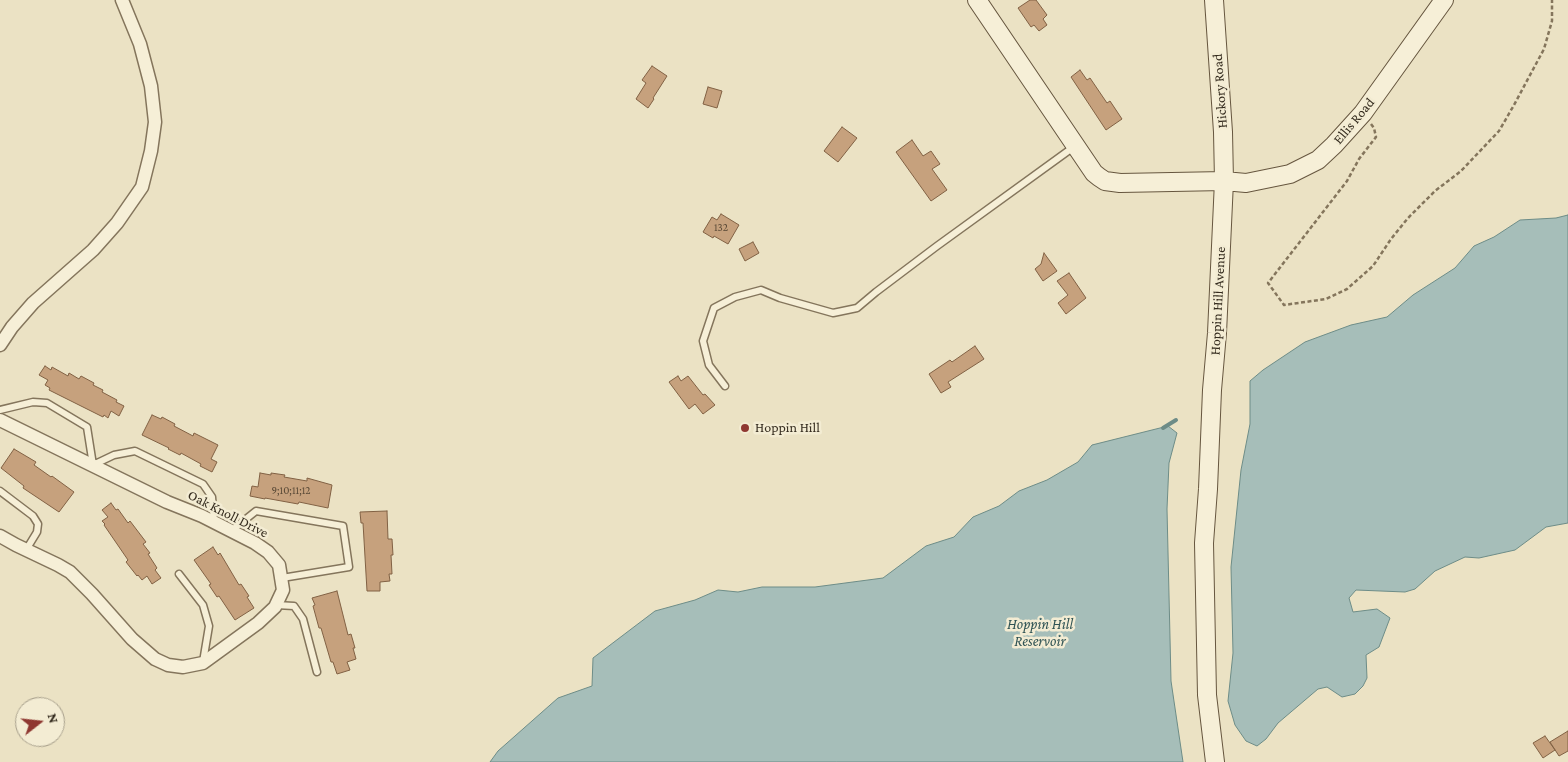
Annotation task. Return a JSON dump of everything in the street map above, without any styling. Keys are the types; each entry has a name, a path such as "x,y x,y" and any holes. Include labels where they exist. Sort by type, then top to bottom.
{"main road":[{"path":"977,0 1099,177 1112,182 1224,181"},
{"name":"Hickory Road","path":"1214,0 1223,132 1224,181"},
{"name":"Ellis Road","path":"1224,181 1246,183 1264,180 1290,174 1318,160 1362,113 1444,0"},
{"name":"Hoppin Hill Avenue","path":"1215,762 1207,695 1204,542 1224,181"}],"street":[{"path":"0,344 33,303 99,243 117,223 142,187 151,152 155,122 150,86 140,44 122,0"},
{"name":"Oak Knoll Drive","path":"0,420 231,531 268,552 278,565 282,578"},
{"path":"0,536 70,572 132,639 155,659 183,667 203,663 258,623 276,604 283,590 282,578"}],"lane":[{"path":"725,386 709,364 703,341 714,308 735,297 761,290 780,298 832,313 857,308 937,246 1076,145"},
{"path":"0,410 33,402 47,404 88,427 93,465 114,455 135,451 203,484 212,498 214,522"},
{"path":"0,491 33,516 38,524 37,532 26,550"},
{"path":"231,531 256,511 343,526 349,567 282,578"},
{"path":"179,574 203,605 208,626 203,663"},
{"path":"276,604 294,606 303,619 317,672"}],"path":[{"path":"1362,113 1374,128 1376,137 1359,159 1347,181 1268,283 1284,305 1326,299 1347,289 1373,266 1408,218 1435,191 1460,171 1499,131 1544,49 1552,21 1552,0"}],"water":[{"path":"1568,215 1568,523 1546,527 1515,550 1479,558 1465,557 1435,571 1415,589 1405,592 1356,590 1349,598 1353,612 1377,609 1390,618 1379,647 1366,655 1367,678 1363,686 1355,694 1342,697 1327,687 1318,689 1278,723 1266,739 1257,746 1246,741 1235,725 1228,701 1233,653 1231,567 1241,470 1250,424 1250,381 1305,342 1351,325 1387,317 1413,295 1455,268 1474,246 1494,237 1520,220 1556,218"},
{"name":"Hoppin Hill Reservoir","path":"1168,426 1177,433 1169,463 1167,509 1171,681 1183,762 490,762 498,751 558,698 592,686 593,658 655,611 695,600 718,590 738,592 762,587 815,587 883,578 926,546 954,537 973,517 999,506 1019,491 1047,480 1078,462 1092,445"}],"building":[{"path":"1030,0 1036,0 1047,15 1043,19 1047,25 1039,31 1034,25 1031,27 1018,8"},
{"path":"652,66 667,76 648,108 636,99 646,83 642,80"},
{"path":"1080,70 1087,80 1090,78 1107,103 1110,101 1122,119 1106,130 1071,77"},
{"path":"708,87 722,91 717,108 703,104"},
{"path":"842,127 857,138 838,162 824,151"},
{"path":"912,140 923,156 931,151 940,164 932,169 947,190 931,201 896,152"},
{"path":"721,214 739,225 728,244 703,232 712,217 717,220"},
{"path":"753,242 759,253 745,261 739,249"},
{"path":"1044,253 1057,271 1043,281 1035,269 1041,264"},
{"path":"1069,273 1086,298 1066,314 1058,303 1068,295 1057,281"},
{"path":"975,346 984,359 948,382 951,387 941,393 929,374 950,360 952,362"},
{"path":"45,366 51,370 52,367 68,376 69,373 79,379 81,376 94,383 93,385 103,390 102,392 124,406 119,416 111,411 108,418 104,415 103,417 49,390 50,388 45,385 48,380 39,375"},
{"path":"678,376 681,381 688,376 703,395 705,394 715,405 703,414 695,404 689,409 669,382"},
{"path":"152,415 161,419 162,417 193,436 194,433 218,445 211,459 217,462 212,472 181,453 180,455 142,435"},
{"path":"14,449 36,462 34,465 74,492 59,512 23,488 24,486 1,468"},
{"path":"260,473 285,475 284,477 307,481 307,478 332,485 328,508 299,502 298,504 250,496 252,486 258,487"},
{"path":"111,503 128,523 130,521 146,542 143,544 150,553 148,554 157,568 155,570 161,578 152,584 147,576 142,580 137,576 126,562 128,560 104,525 102,521 108,517 102,510"},
{"path":"387,511 388,539 392,539 392,574 389,574 390,581 380,582 380,591 367,591 363,523 361,523 360,512"},
{"path":"213,547 218,555 220,553 239,585 241,584 254,608 235,620 219,596 217,597 209,585 211,584 194,560"},
{"path":"337,591 348,635 351,634 355,648 353,648 356,659 347,662 350,670 337,674 333,662 331,662 321,628 319,628 312,598"},
{"path":"1568,731 1568,751 1559,756 1550,742"},
{"path":"1545,736 1555,750 1543,758 1533,743"}],"waterway":[{"path":"1163,428 1176,420"}],"place":[{"name":"Hoppin Hill","path":"745,428"}]}
